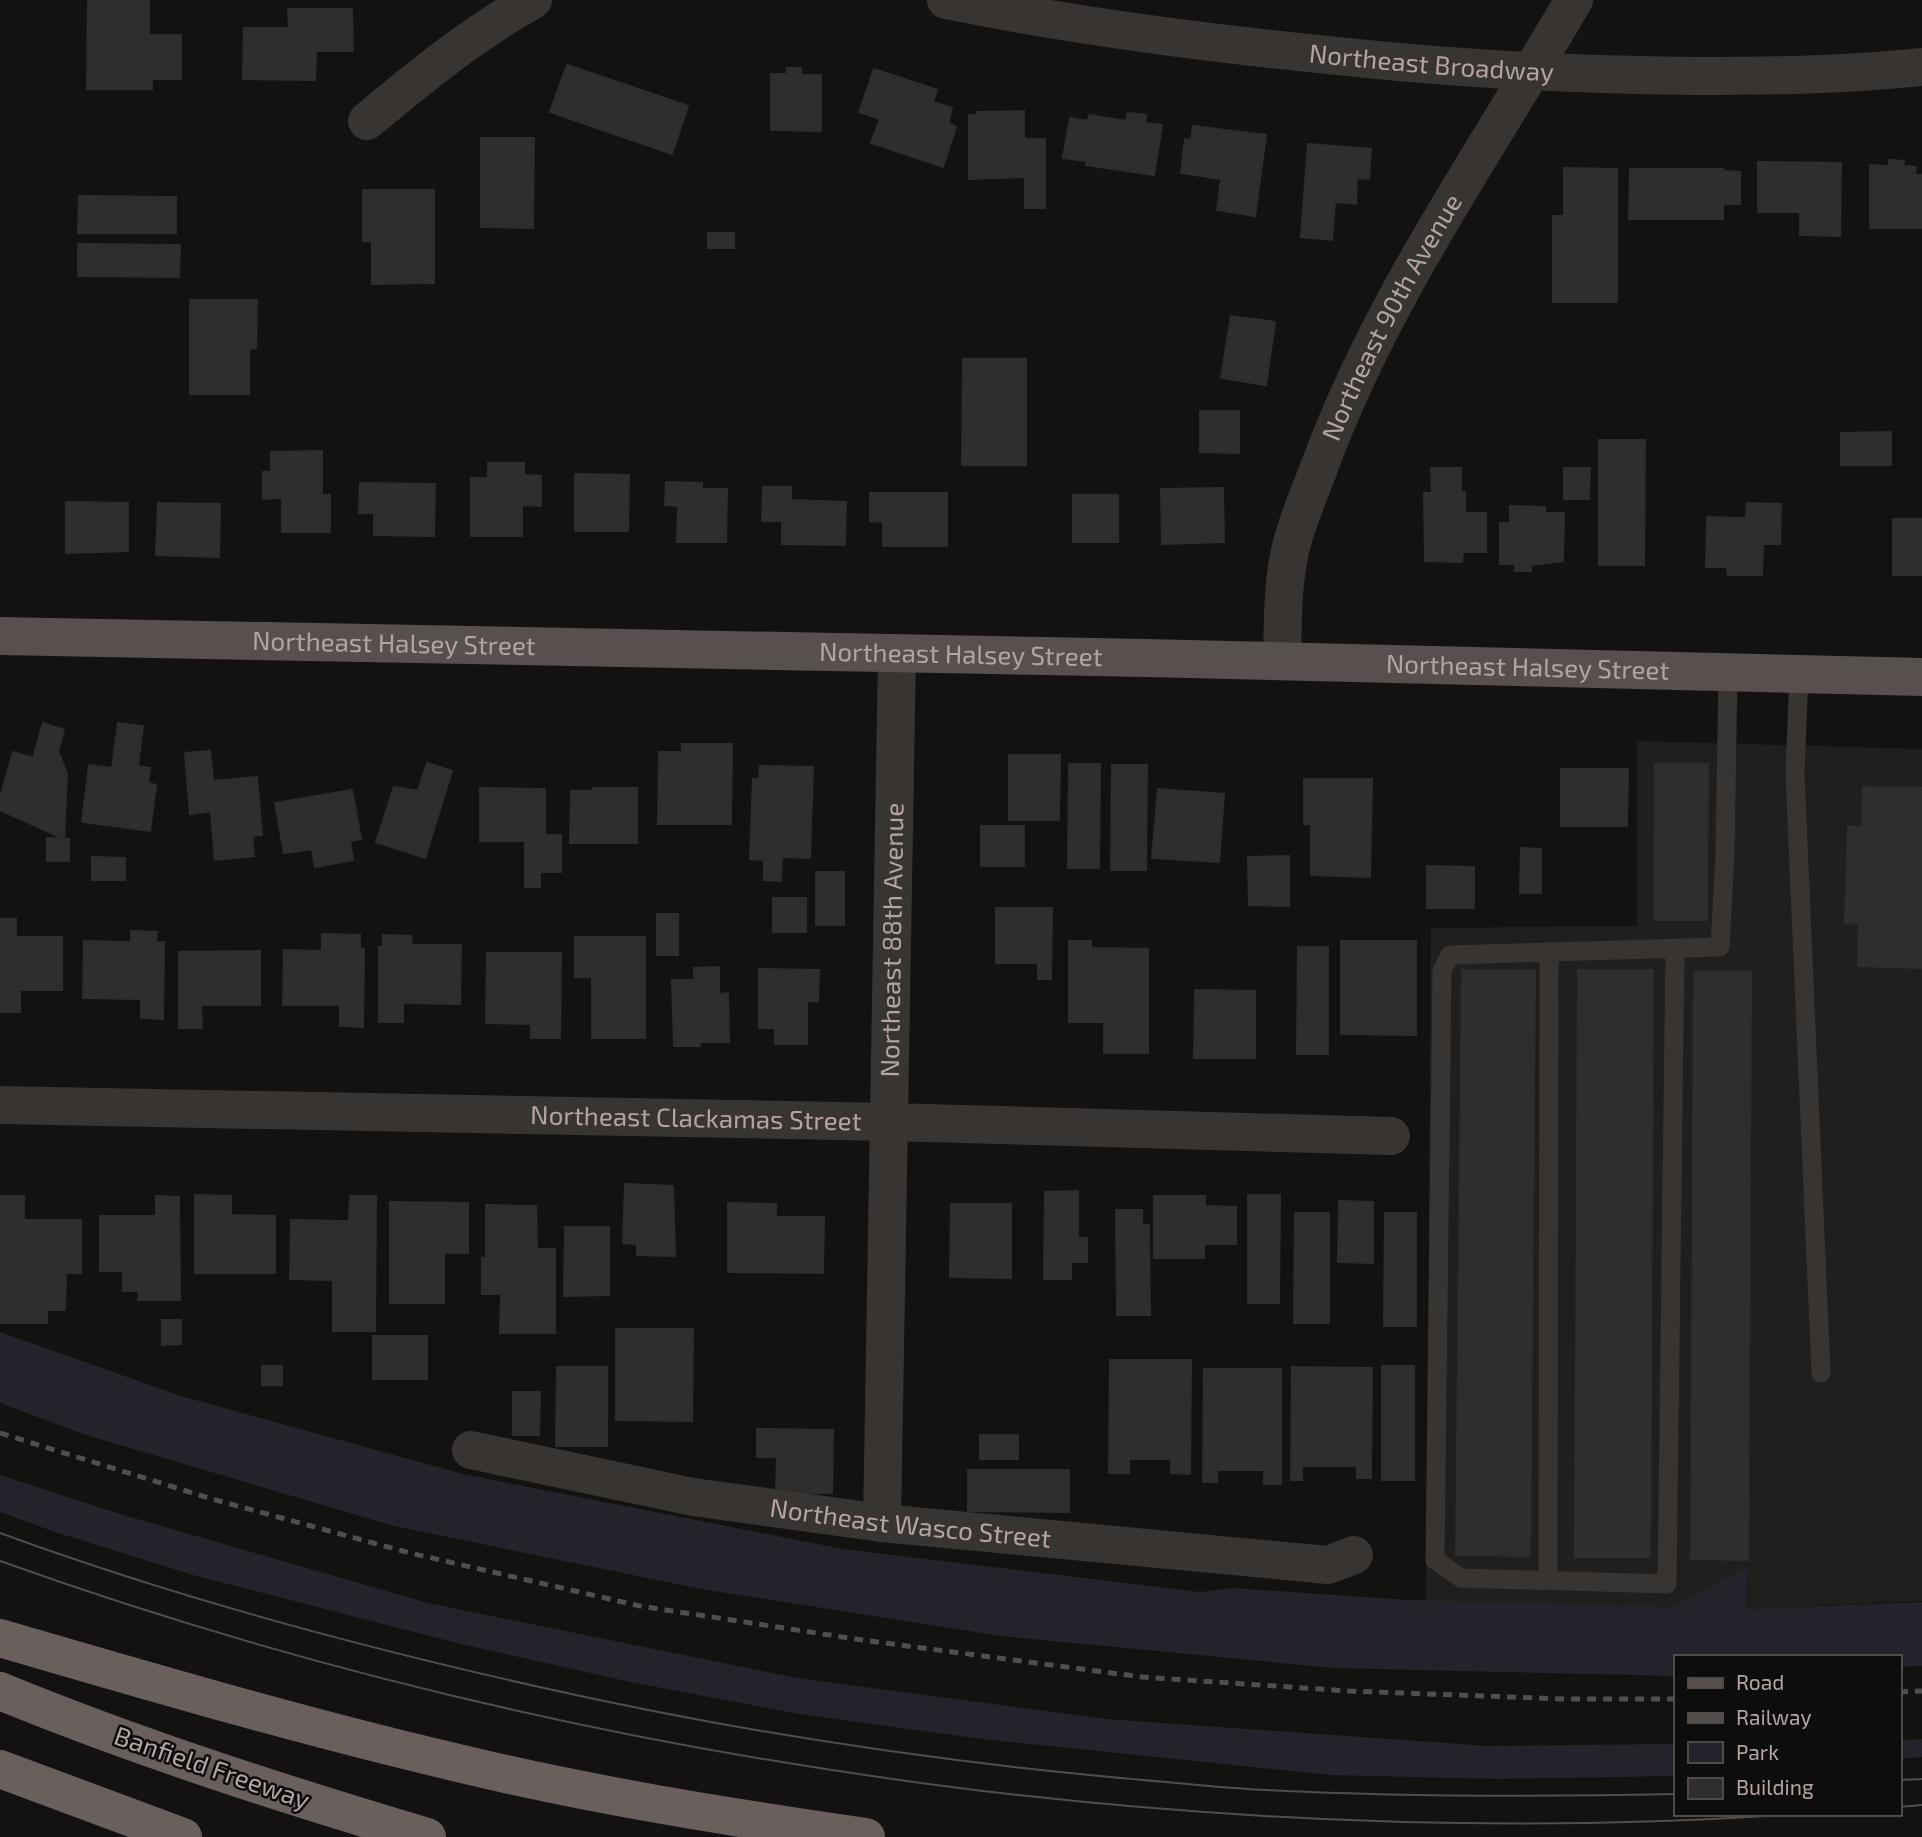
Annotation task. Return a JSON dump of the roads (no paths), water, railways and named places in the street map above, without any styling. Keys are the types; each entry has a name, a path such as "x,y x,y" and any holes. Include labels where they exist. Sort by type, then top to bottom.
{"highway":[{"path":"0,1638 255,1712 456,1763 593,1792 866,1837"},
{"name":"Banfield Freeway","path":"0,1691 209,1768 427,1837"},
{"path":"0,1769 183,1837"}],"main road":[{"name":"Northeast Halsey Street","path":"0,636 897,653 1922,677"}],"street":[{"path":"367,121 448,54 494,22 533,0"},
{"name":"Northeast Broadway","path":"946,0 1031,17 1230,46 1532,72 1616,75 1820,75 1922,67"},
{"name":"Northeast 90th Avenue","path":"1282,662 1283,590 1289,552 1334,428 1379,330 1417,261 1574,0"},
{"name":"Northeast 88th Avenue","path":"882,1523 897,653"},
{"name":"Northeast Clackamas Street","path":"0,1105 890,1122 1391,1136"},
{"name":"Northeast Wasco Street","path":"471,1450 693,1497 882,1523 1328,1564 1354,1555"}],"lane":[{"path":"1675,949 1667,1584 1461,1578 1435,1560 1442,971 1450,955 1720,947 1725,854 1728,672"},
{"path":"1799,674 1795,774 1821,1373"},
{"path":"1548,1580 1549,953"}],"tram line":[{"path":"0,1533 201,1600 406,1656 614,1703 826,1742 1039,1770 1247,1789 1461,1796 1674,1794"},
{"path":"0,1561 120,1602 362,1673 609,1730 858,1774 1085,1802 1187,1811 1391,1822 1596,1823 1766,1816"},
{"path":"1901,1780 1922,1779"},
{"path":"1901,1807 1922,1805"}],"railway":[{"path":"0,1433 212,1499 410,1553 640,1606 862,1640 1142,1677 1349,1691 1564,1699 1674,1699"},
{"path":"1901,1692 1922,1691"}]}
